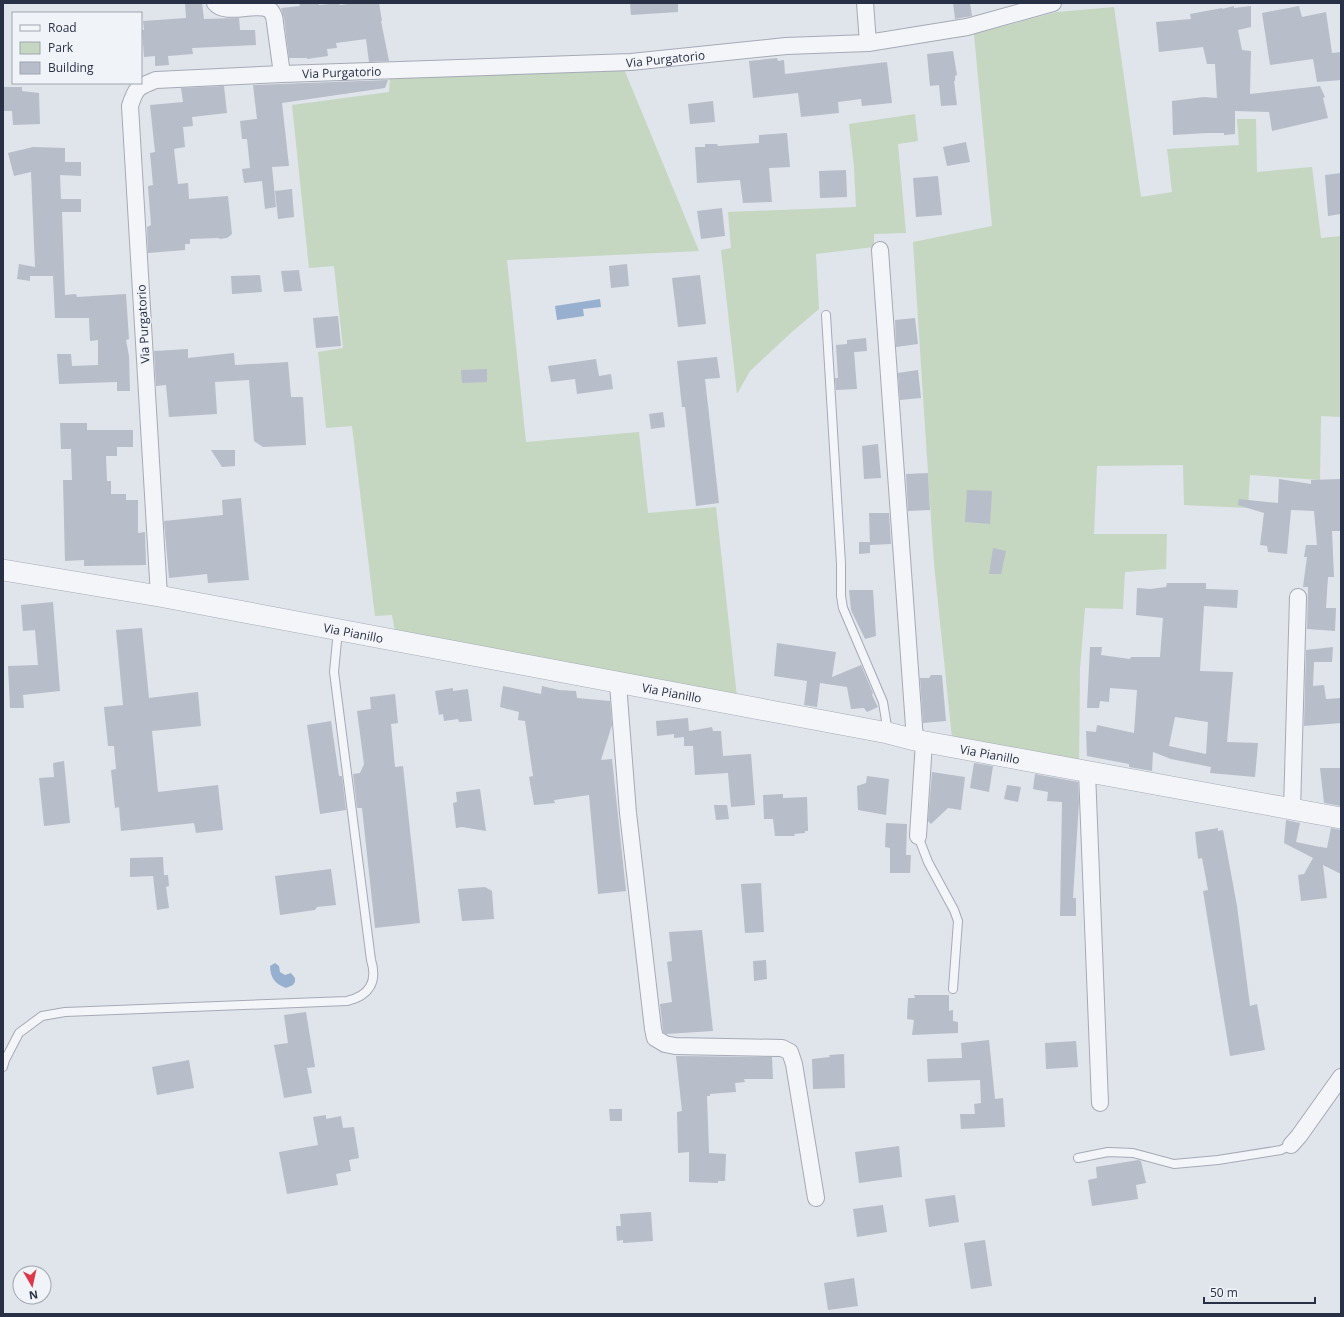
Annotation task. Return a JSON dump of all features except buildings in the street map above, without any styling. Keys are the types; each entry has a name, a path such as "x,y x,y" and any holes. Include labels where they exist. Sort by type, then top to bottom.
{"street":[{"path":"215,3 217,6 226,9 263,8 270,11 274,17 282,74"},
{"path":"865,3 868,43"},
{"name":"Via Purgatorio","path":"159,596 130,106 134,94 140,86 156,80 282,74 631,62 786,46 868,43 967,27 1053,3"},
{"path":"880,250 919,741 918,836"},
{"name":"Via Pianillo","path":"3,570 159,596 618,684 888,733 919,741 1341,818"},
{"path":"1292,810 1298,597"},
{"path":"618,684 628,813 655,1038 665,1044 675,1046 782,1048 790,1052 794,1064 816,1198"},
{"path":"1087,772 1100,1103"},
{"path":"1291,1145 1341,1077"}],"lane":[{"path":"826,315 841,564 841,596 843,608 883,702 888,733"},
{"path":"3,1067 19,1033 42,1016 65,1012 347,1001 356,999 364,994 370,987 374,969 370,952 334,672 338,630"},
{"path":"918,836 928,862 954,910 958,921 953,989"},
{"path":"1078,1158 1108,1152 1133,1153 1174,1164 1218,1160 1282,1150 1291,1145"}],"green space":[{"path":"1114,7 1141,197 1172,192 1167,149 1239,145 1237,119 1256,119 1257,172 1312,167 1321,238 1341,236 1341,417 1321,416 1320,480 1250,475 1248,508 1184,505 1183,465 1097,466 1094,534 1167,534 1166,569 1125,572 1123,609 1085,608 1080,668 1079,763 952,738 934,564 913,242 992,226 974,34 1057,12"},
{"path":"624,69 699,251 507,260 526,442 639,432 648,513 716,507 737,697 395,632 392,615 375,616 352,426 326,428 318,352 343,348 334,266 309,268 292,105 389,92 390,77"},
{"path":"915,114 918,141 898,144 906,233 874,234 874,247 816,254 819,309 750,371 737,394 721,250 731,248 728,212 856,207 854,167 849,124"}],"water":[{"path":"600,299 601,307 583,309 584,316 557,320 555,306"},
{"path":"275,963 279,966 280,972 285,975 291,973 295,978 293,985 286,988 274,980 271,974 270,966"}]}
